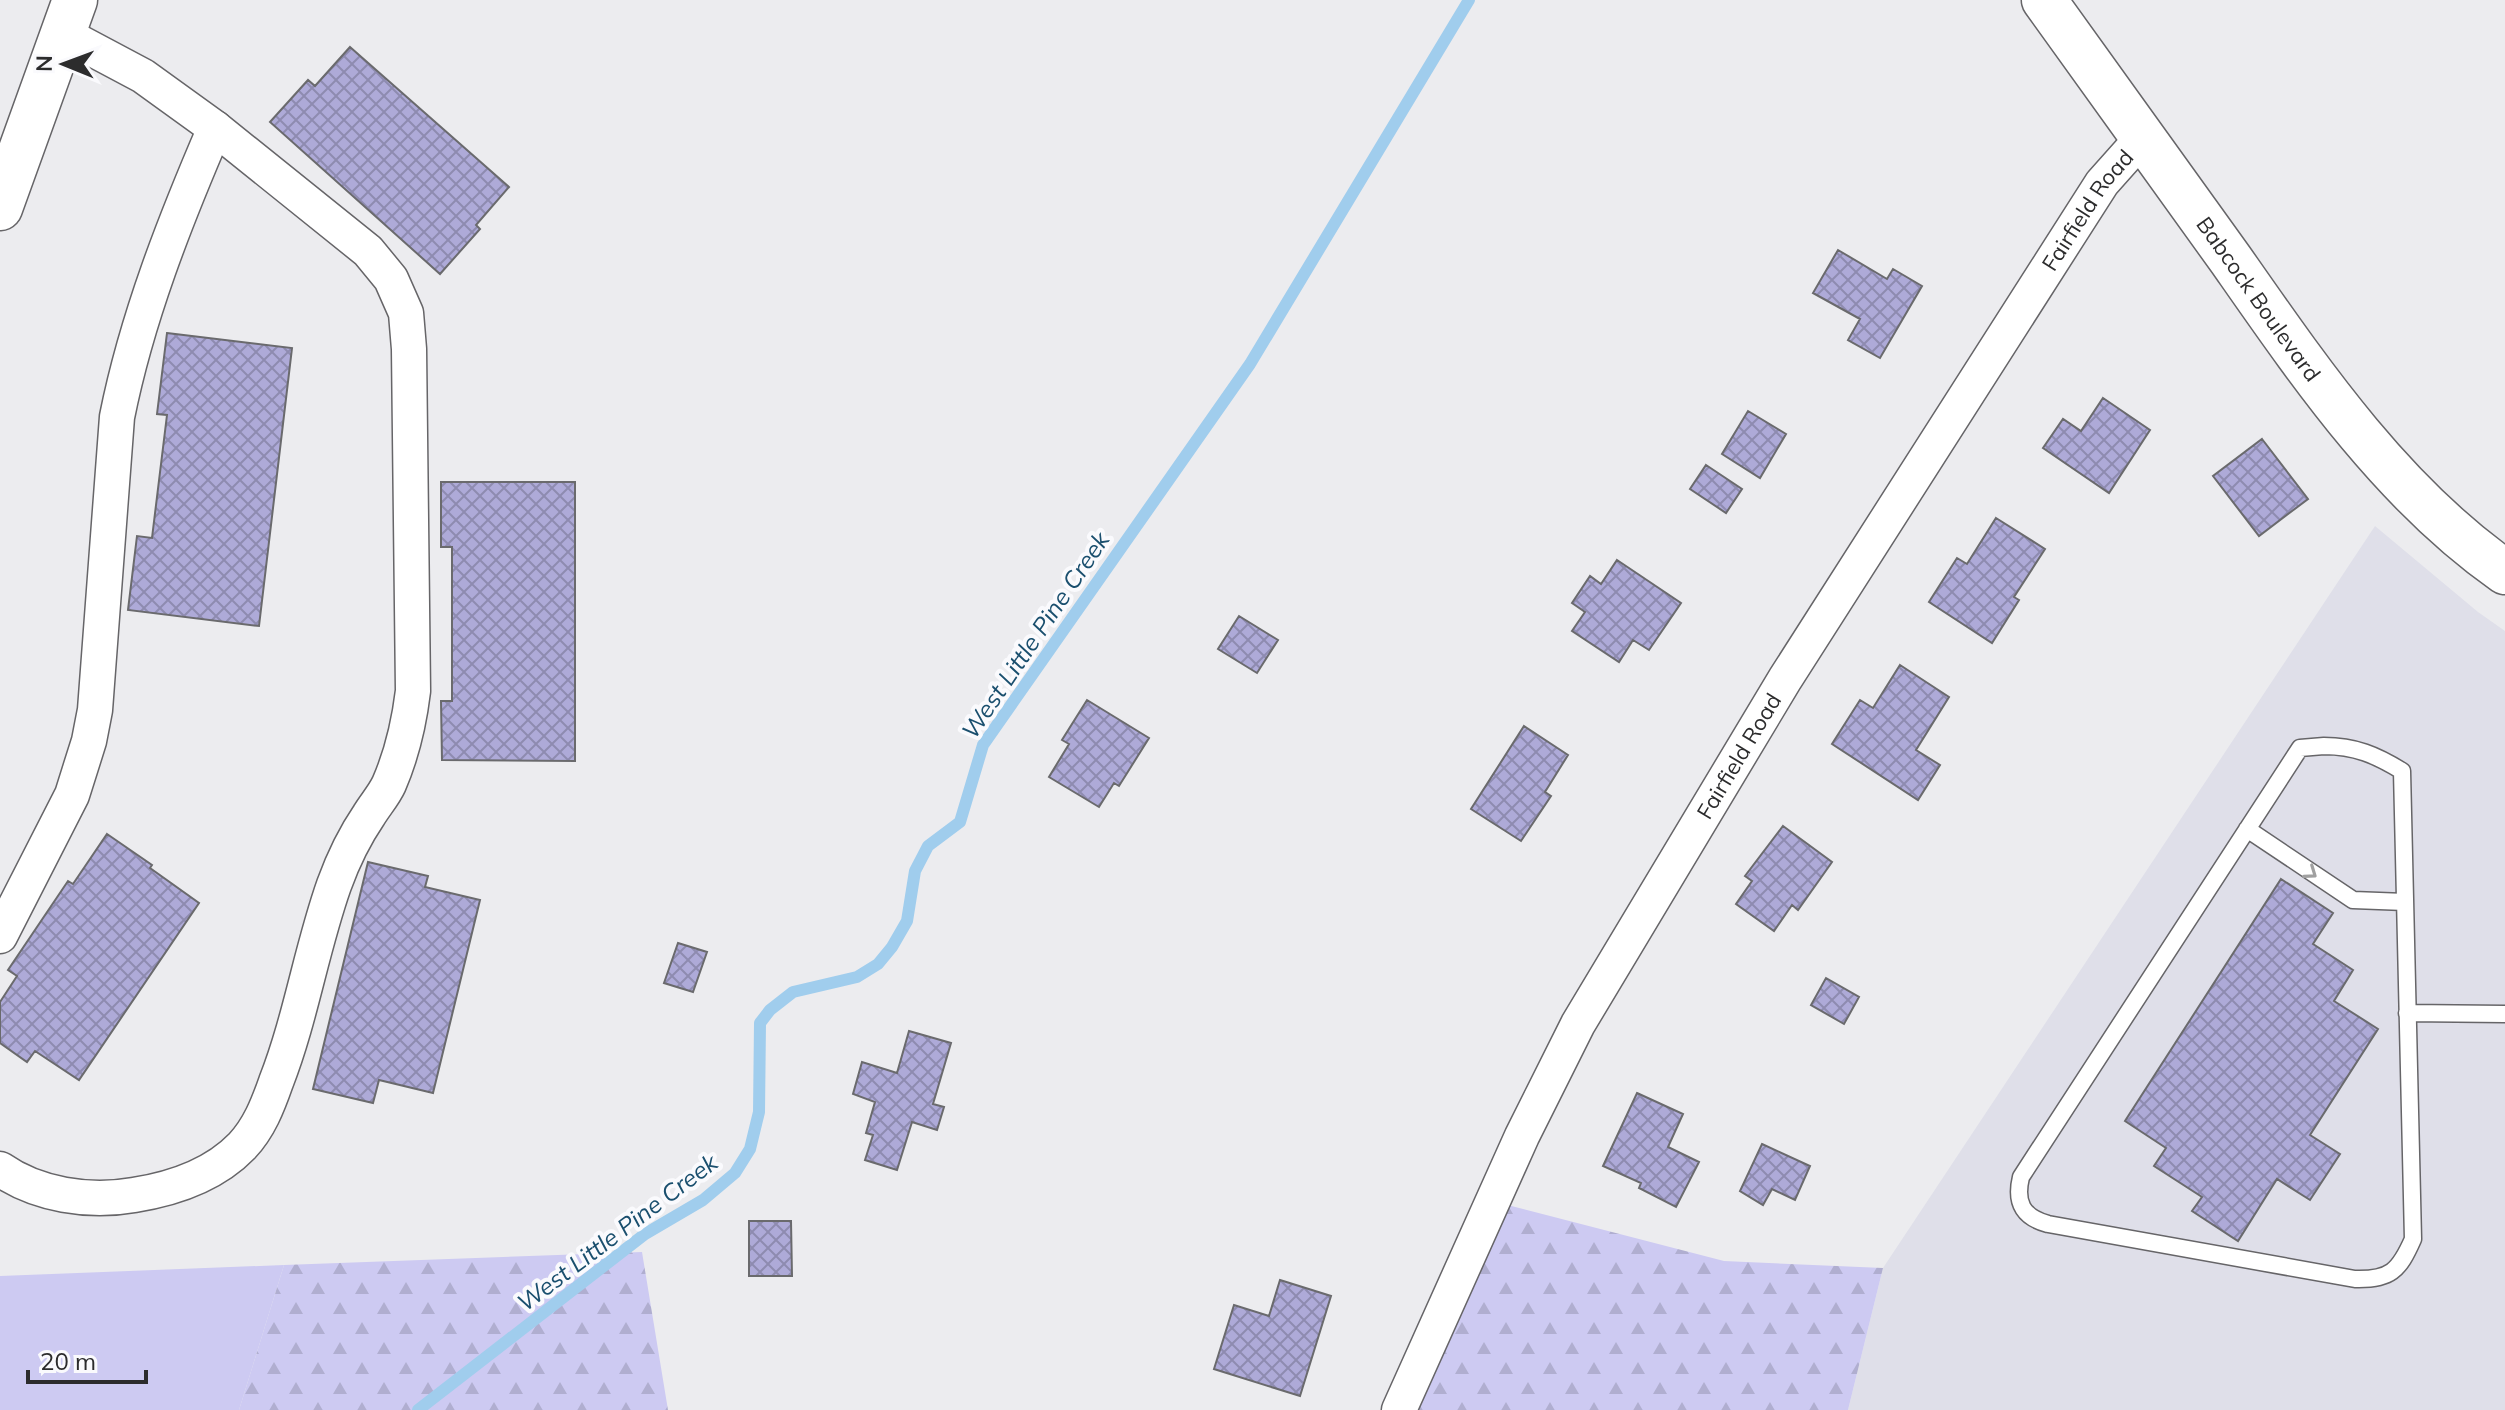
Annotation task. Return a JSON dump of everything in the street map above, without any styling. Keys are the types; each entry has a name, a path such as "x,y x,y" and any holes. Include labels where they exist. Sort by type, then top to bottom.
{"street":[{"name":"Babcock Boulevard","path":"2044,0 2296,352 2364,438 2441,523 2505,572"},
{"path":"0,208 70,17 368,251 391,279 406,313 413,691 408,732 388,787 350,846 333,886 293,1035 263,1115 242,1146 218,1165 188,1181 128,1196 68,1195 38,1188 0,1169"},
{"path":"0,936 72,795 86,754 95,710 117,417 123,384 179,212 215,128"},
{"name":"Fairfield Road","path":"1399,1410 1522,1136 1578,1024 1811,639 2102,183 2143,137"}],"lane":[{"path":"2350,746 2377,755 2402,771 2405,902 2413,1239 2394,1271 2377,1279 2355,1279 2048,1224 2026,1214 2018,1204 2021,1177 2300,748 2350,746"},
{"path":"2247,829 2342,895 2364,902 2405,902"},
{"path":"2407,1013 2505,1014"}],"shaded area":[{"path":"2375,526 2505,631 2505,1410 1848,1410 1883,1268"}],"green space":[{"path":"1492,1201 1724,1261 1883,1268 1848,1410 1399,1410"},
{"path":"642,1252 668,1410 239,1410 284,1265"},
{"path":"284,1265 239,1410 0,1410 0,1276"}],"building":[{"path":"350,47 509,187 476,225 480,229 440,274 270,122 308,80 315,86"},
{"path":"1838,250 1887,279 1893,269 1922,286 1880,358 1848,340 1860,319 1813,293"},
{"path":"167,333 292,348 259,626 128,610 137,536 152,538 167,415 157,414"},
{"path":"2103,398 2150,430 2109,493 2043,448 2063,419 2081,431"},
{"path":"1748,411 1786,434 1760,478 1722,454"},
{"path":"2262,439 2308,499 2259,536 2213,476"},
{"path":"1706,465 1742,489 1726,513 1690,489"},
{"path":"441,482 575,482 575,761 442,760 441,701 452,701 452,547 441,547"},
{"path":"1996,518 2045,549 2014,597 2019,600 1992,643 1929,602 1957,558 1967,564"},
{"path":"1617,560 1681,603 1649,650 1633,640 1619,662 1572,631 1585,612 1572,603 1590,576 1601,584"},
{"path":"1239,616 1278,640 1257,673 1218,649"},
{"path":"1900,665 1949,697 1916,750 1940,765 1918,800 1832,744 1860,700 1873,708"},
{"path":"1087,700 1149,738 1119,786 1114,783 1099,807 1049,777 1069,744 1062,740"},
{"path":"1524,726 1568,755 1545,792 1551,796 1521,841 1471,809"},
{"path":"1783,826 1832,862 1798,910 1792,905 1774,931 1736,904 1752,881 1745,876"},
{"path":"107,834 199,903 79,1080 35,1051 27,1062 0,1043 0,1002 17,976 8,970 68,881 73,884"},
{"path":"368,862 428,876 425,887 480,900 433,1093 379,1080 373,1103 313,1089"},
{"path":"2281,879 2333,913 2313,944 2353,970 2334,1001 2378,1029 2310,1135 2340,1154 2310,1200 2277,1179 2238,1241 2192,1211 2202,1197 2154,1166 2166,1148 2125,1121"},
{"path":"678,943 707,952 693,992 664,983"},
{"path":"1826,978 1859,997 1844,1024 1811,1005"},
{"path":"909,1031 951,1043 933,1104 944,1107 937,1130 912,1122 897,1170 865,1160 873,1135 866,1133 875,1102 853,1094 862,1062 897,1073"},
{"path":"1637,1093 1683,1114 1668,1147 1699,1162 1676,1207 1639,1188 1641,1183 1603,1166"},
{"path":"1762,1144 1810,1166 1795,1200 1772,1189 1763,1205 1740,1191"},
{"path":"749,1221 791,1221 792,1276 749,1276"},
{"path":"1280,1280 1331,1296 1300,1396 1214,1369 1234,1305 1269,1316"}],"waterway":[{"name":"West Little Pine Creek","path":"418,1410 645,1234 703,1200 735,1173 750,1149 759,1112 760,1023 770,1010 793,992 857,977 878,964 892,947 907,921 915,871 928,846 960,822 983,745 1250,364 1469,0"}]}
